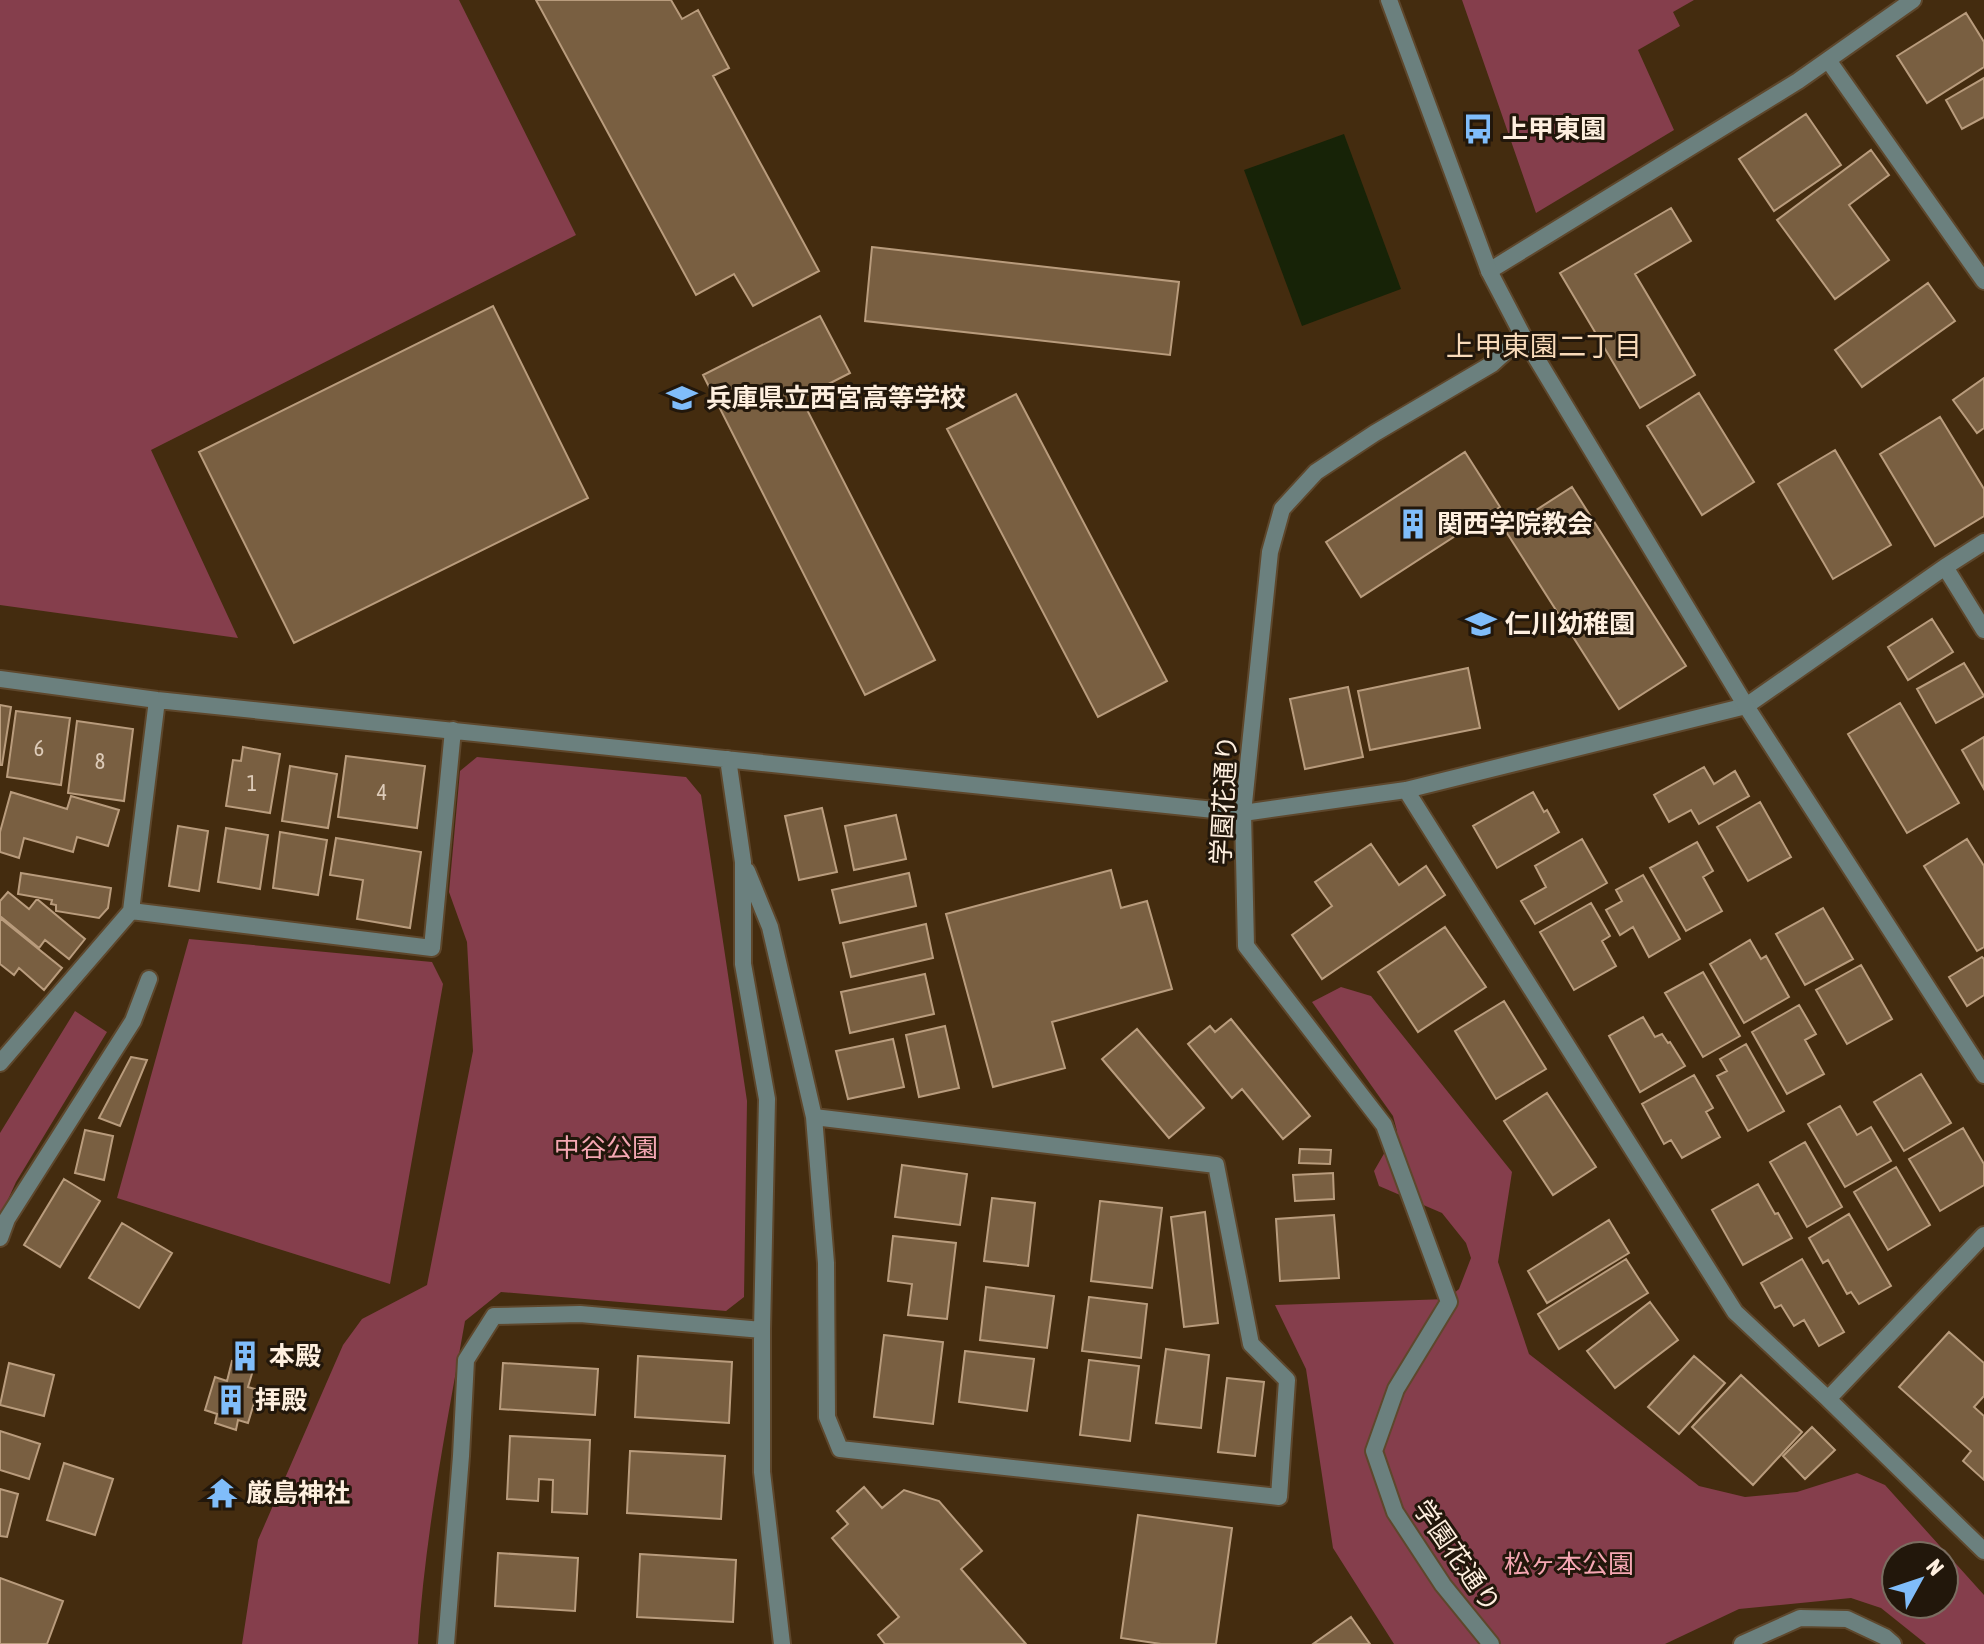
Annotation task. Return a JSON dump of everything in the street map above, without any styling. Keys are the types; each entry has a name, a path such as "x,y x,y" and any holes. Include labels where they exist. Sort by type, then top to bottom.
{"street":[{"path":"1389,0 1489,271 1523,336 1746,706 1984,1075"},
{"path":"1489,271 1798,81 1913,0"},
{"path":"1828,60 1984,281"},
{"name":"学園花通り","path":"1491,1644 1443,1585 1395,1512 1374,1451 1396,1389 1449,1302 1384,1125 1246,946 1243,813 1270,552 1282,509 1316,472 1492,364 1523,336"},
{"path":"0,679 157,700 1243,813 1406,790 1746,706 1984,542"},
{"path":"1945,567 1984,630"},
{"path":"0,1063 131,911 157,700"},
{"path":"131,911 432,948 453,730"},
{"path":"728,759 743,862 743,964 767,1099 762,1472 782,1644"},
{"path":"1406,790 1735,1312 1984,1551"},
{"path":"743,862 770,927 814,1117 826,1263 827,1417 840,1449 1279,1497 1287,1380 1251,1344 1216,1165 814,1117"},
{"path":"0,1238 7,1219 133,1021 149,979"},
{"path":"1828,1399 1984,1235"},
{"path":"446,1644 466,1360 494,1316 580,1314 762,1330"},
{"path":"1742,1644 1800,1618 1847,1619 1893,1644"}],"green space":[{"path":"0,0 459,0 576,235 151,450 238,638 0,605"},
{"path":"1462,0 1694,0 1673,12 1680,26 1638,50 1674,130 1536,213"},
{"name":"中谷公園","path":"477,757 686,777 701,795 747,1101 744,1297 726,1311 501,1292 465,1321 431,1522 418,1644 242,1644 258,1540 343,1345 362,1319 427,1285 473,1051 467,942 449,892 460,771"},
{"path":"189,939 432,962 443,984 390,1284 117,1198"},
{"name":"松ヶ本公園","path":"1341,987 1371,996 1512,1172 1498,1262 1529,1354 1699,1486 1745,1497 1797,1492 1857,1473 1885,1485 1934,1540 1880,1540 1880,1608 1851,1598 1739,1609 1665,1644 1394,1644 1333,1548 1306,1369 1275,1305 1447,1299 1459,1289 1471,1258 1466,1243 1442,1213 1379,1186 1374,1171 1397,1131 1393,1116 1312,1002"},
{"path":"75,1011 107,1032 16,1182 0,1217 0,1133"},
{"path":"1960,1568 1984,1595 1984,1644 1926,1644 1896,1620 1960,1620"}],"shaded area":[{"path":"1344,134 1401,289 1302,326 1244,170"}],"building":[{"path":"536,0 671,0 682,19 698,10 729,68 713,76 819,271 753,306 734,274 696,295"},
{"path":"1966,13 1984,42 1984,67 1927,103 1897,56"},
{"path":"1984,78 1984,117 1962,129 1946,100"},
{"path":"1806,114 1841,165 1774,211 1739,159"},
{"path":"1871,150 1889,175 1849,205 1889,260 1835,299 1777,220"},
{"path":"1671,208 1691,241 1635,274 1695,375 1640,408 1560,273"},
{"path":"872,247 1179,282 1170,355 865,321"},
{"path":"1928,283 1955,321 1862,387 1835,350"},
{"path":"493,306 588,498 294,643 199,452"},
{"path":"820,316 850,373 801,398 935,660 865,695 703,375"},
{"path":"1984,378 1984,428 1977,433 1953,400"},
{"path":"1699,393 1754,482 1702,515 1647,426"},
{"path":"1016,394 1167,681 1098,717 947,429"},
{"path":"1940,417 1984,489 1984,516 1935,546 1880,454"},
{"path":"1835,450 1891,545 1833,579 1778,484"},
{"name":"関西学院教会","path":"1465,452 1500,507 1361,597 1326,542"},
{"path":"1572,487 1686,666 1619,709 1505,530"},
{"path":"1932,619 1953,652 1908,680 1888,647"},
{"path":"1964,663 1984,696 1936,723 1917,689"},
{"path":"1468,668 1480,728 1370,750 1358,691"},
{"path":"1348,687 1363,757 1305,769 1290,699"},
{"path":"1900,703 1959,803 1907,833 1848,734"},
{"path":"0,705 11,707 2,765 0,765"},
{"path":"16,711 70,718 61,785 7,777"},
{"path":"77,721 133,729 124,801 68,793"},
{"path":"1984,737 1984,789 1962,750"},
{"path":"243,747 280,754 270,813 226,806 233,760 241,761"},
{"path":"346,756 425,766 417,828 338,817"},
{"path":"290,766 337,774 328,828 282,821"},
{"path":"1704,767 1714,784 1735,771 1749,796 1699,824 1691,810 1669,822 1654,795"},
{"path":"11,792 67,809 71,796 119,810 108,846 77,837 73,852 24,838 19,858 0,852 0,832"},
{"path":"1533,792 1559,832 1497,868 1473,826"},
{"path":"1760,802 1791,857 1748,881 1717,827"},
{"path":"822,808 837,872 799,880 785,816"},
{"path":"896,815 906,859 854,870 845,826"},
{"path":"178,826 208,831 199,891 169,886"},
{"path":"226,828 268,835 260,889 218,882"},
{"path":"280,832 327,840 318,895 273,888"},
{"path":"336,838 421,852 410,928 357,919 363,880 330,875"},
{"path":"1582,839 1607,883 1535,924 1521,901 1546,887 1535,866"},
{"path":"1967,839 1984,866 1984,947 1977,951 1924,866"},
{"path":"1697,842 1713,871 1703,877 1722,911 1686,931 1650,868"},
{"path":"1371,844 1399,885 1426,866 1445,895 1322,979 1292,935 1332,906 1315,882"},
{"path":"1111,870 1121,908 1147,901 1172,989 1052,1022 1065,1068 993,1087 946,914"},
{"path":"21,873 111,888 108,908 99,918 56,911 52,900 18,894"},
{"path":"909,873 916,906 840,923 832,890"},
{"path":"1643,875 1680,939 1649,957 1633,927 1620,935 1606,910 1622,901 1616,890"},
{"path":"8,892 29,909 37,899 85,939 69,959 45,940 39,948 0,916 0,901"},
{"path":"1591,903 1610,936 1602,941 1616,966 1574,990 1540,932"},
{"path":"1823,908 1853,959 1805,985 1776,934"},
{"path":"0,918 62,968 44,990 19,968 14,975 0,964"},
{"path":"926,924 933,958 851,977 843,943"},
{"path":"1445,927 1486,987 1418,1032 1378,972"},
{"path":"1750,940 1761,959 1766,956 1789,997 1744,1023 1710,964"},
{"path":"1982,957 1984,995 1967,1006 1949,977"},
{"path":"1861,965 1892,1019 1847,1044 1816,990"},
{"path":"1703,972 1740,1036 1703,1057 1665,993"},
{"path":"925,974 934,1014 850,1033 841,992"},
{"path":"1504,1001 1546,1069 1496,1099 1455,1031"},
{"path":"1799,1005 1816,1034 1805,1040 1824,1074 1787,1094 1752,1032"},
{"path":"1643,1017 1655,1037 1662,1034 1670,1042 1685,1066 1640,1092 1609,1036"},
{"path":"1231,1019 1310,1116 1283,1139 1242,1089 1232,1098 1188,1044 1210,1026 1215,1032"},
{"path":"945,1026 959,1088 919,1097 906,1035"},
{"path":"1137,1029 1204,1108 1169,1138 1102,1059"},
{"path":"893,1039 904,1087 848,1099 836,1051"},
{"path":"1746,1044 1784,1111 1748,1131 1717,1076 1727,1071 1720,1059"},
{"path":"131,1057 147,1060 120,1126 99,1118"},
{"path":"1921,1074 1951,1123 1904,1151 1874,1102"},
{"path":"1694,1075 1713,1108 1706,1112 1720,1137 1682,1158 1671,1140 1664,1144 1642,1104"},
{"path":"1547,1093 1596,1167 1553,1195 1504,1121"},
{"path":"1840,1106 1857,1135 1871,1127 1891,1161 1845,1187 1808,1124"},
{"path":"1963,1128 1984,1164 1984,1185 1940,1211 1909,1159"},
{"path":"85,1130 113,1136 104,1180 75,1173"},
{"path":"1805,1142 1842,1207 1807,1227 1770,1162"},
{"path":"1300,1149 1331,1150 1330,1164 1299,1163"},
{"path":"902,1165 967,1174 960,1225 895,1217"},
{"path":"1896,1167 1930,1225 1888,1250 1854,1192"},
{"path":"1333,1173 1334,1199 1295,1201 1293,1175"},
{"path":"64,1179 100,1201 60,1267 24,1245"},
{"path":"1758,1184 1792,1238 1743,1265 1712,1210"},
{"path":"992,1198 1035,1203 1028,1266 984,1261"},
{"path":"1100,1201 1162,1208 1152,1288 1091,1281"},
{"path":"1205,1212 1218,1323 1184,1327 1171,1217"},
{"path":"1849,1214 1891,1286 1859,1304 1851,1292 1847,1294 1828,1260 1823,1263 1809,1238"},
{"path":"1334,1215 1339,1278 1280,1281 1276,1219"},
{"path":"1609,1220 1629,1253 1547,1303 1528,1271"},
{"path":"122,1223 172,1253 139,1308 89,1278"},
{"path":"893,1236 956,1243 947,1319 908,1315 912,1284 888,1281"},
{"path":"1626,1259 1648,1293 1559,1349 1538,1314"},
{"path":"1802,1259 1844,1332 1819,1346 1804,1320 1794,1326 1781,1305 1775,1308 1761,1283"},
{"path":"986,1287 1054,1296 1047,1348 980,1340"},
{"path":"1089,1297 1147,1304 1141,1358 1082,1351"},
{"path":"1650,1302 1678,1340 1615,1388 1587,1351"},
{"path":"1949,1332 1984,1363 1984,1396 1974,1407 1984,1416 1984,1480 1963,1461 1971,1451 1899,1387"},
{"path":"884,1335 943,1342 933,1424 874,1417"},
{"name":"本殿","path":"239,1345 256,1350 252,1366 234,1361"},
{"path":"1166,1349 1209,1355 1201,1428 1156,1423"},
{"path":"965,1351 1034,1359 1027,1411 959,1402"},
{"path":"638,1356 732,1362 729,1423 635,1417"},
{"path":"1694,1356 1725,1383 1679,1434 1648,1407"},
{"path":"1089,1360 1139,1366 1130,1441 1080,1435"},
{"name":"拝殿","path":"232,1361 254,1367 248,1387 258,1390 248,1423 238,1420 236,1430 215,1423 217,1414 205,1410 215,1377 227,1381"},
{"path":"9,1363 54,1375 44,1416 0,1405"},
{"path":"503,1363 598,1369 595,1415 500,1409"},
{"path":"1741,1375 1802,1432 1753,1485 1692,1427"},
{"path":"1227,1378 1264,1382 1255,1456 1218,1452"},
{"path":"1812,1427 1835,1450 1805,1479 1783,1456"},
{"path":"0,1431 40,1444 29,1479 0,1470"},
{"path":"510,1436 590,1440 587,1514 552,1512 553,1480 539,1479 538,1501 507,1499"},
{"path":"630,1451 725,1456 721,1519 627,1513"},
{"path":"64,1463 113,1479 95,1535 47,1520"},
{"path":"864,1487 882,1508 904,1490 939,1501 982,1551 961,1569 1026,1644 885,1644 878,1635 899,1617 832,1538 848,1524 837,1511"},
{"path":"0,1489 18,1494 7,1537 0,1536"},
{"path":"1138,1515 1232,1528 1216,1644 1161,1644 1121,1638"},
{"path":"498,1553 578,1558 575,1611 495,1606"},
{"path":"640,1554 736,1560 733,1622 637,1617"},
{"path":"0,1578 63,1601 47,1644 0,1644"},
{"path":"1351,1617 1370,1644 1313,1644"}],"place":[{"name":"上甲東園","path":"1478,129"},
{"name":"兵庫県立西宮高等学校","path":"682,398"},
{"name":"関西学院教会","path":"1413,524"},
{"name":"仁川幼稚園","path":"1481,624"},
{"name":"本殿","path":"245,1356"},
{"name":"拝殿","path":"231,1400"},
{"name":"厳島神社","path":"222,1493"}],"district":[{"name":"上甲東園二丁目","path":"1544,346"}]}
